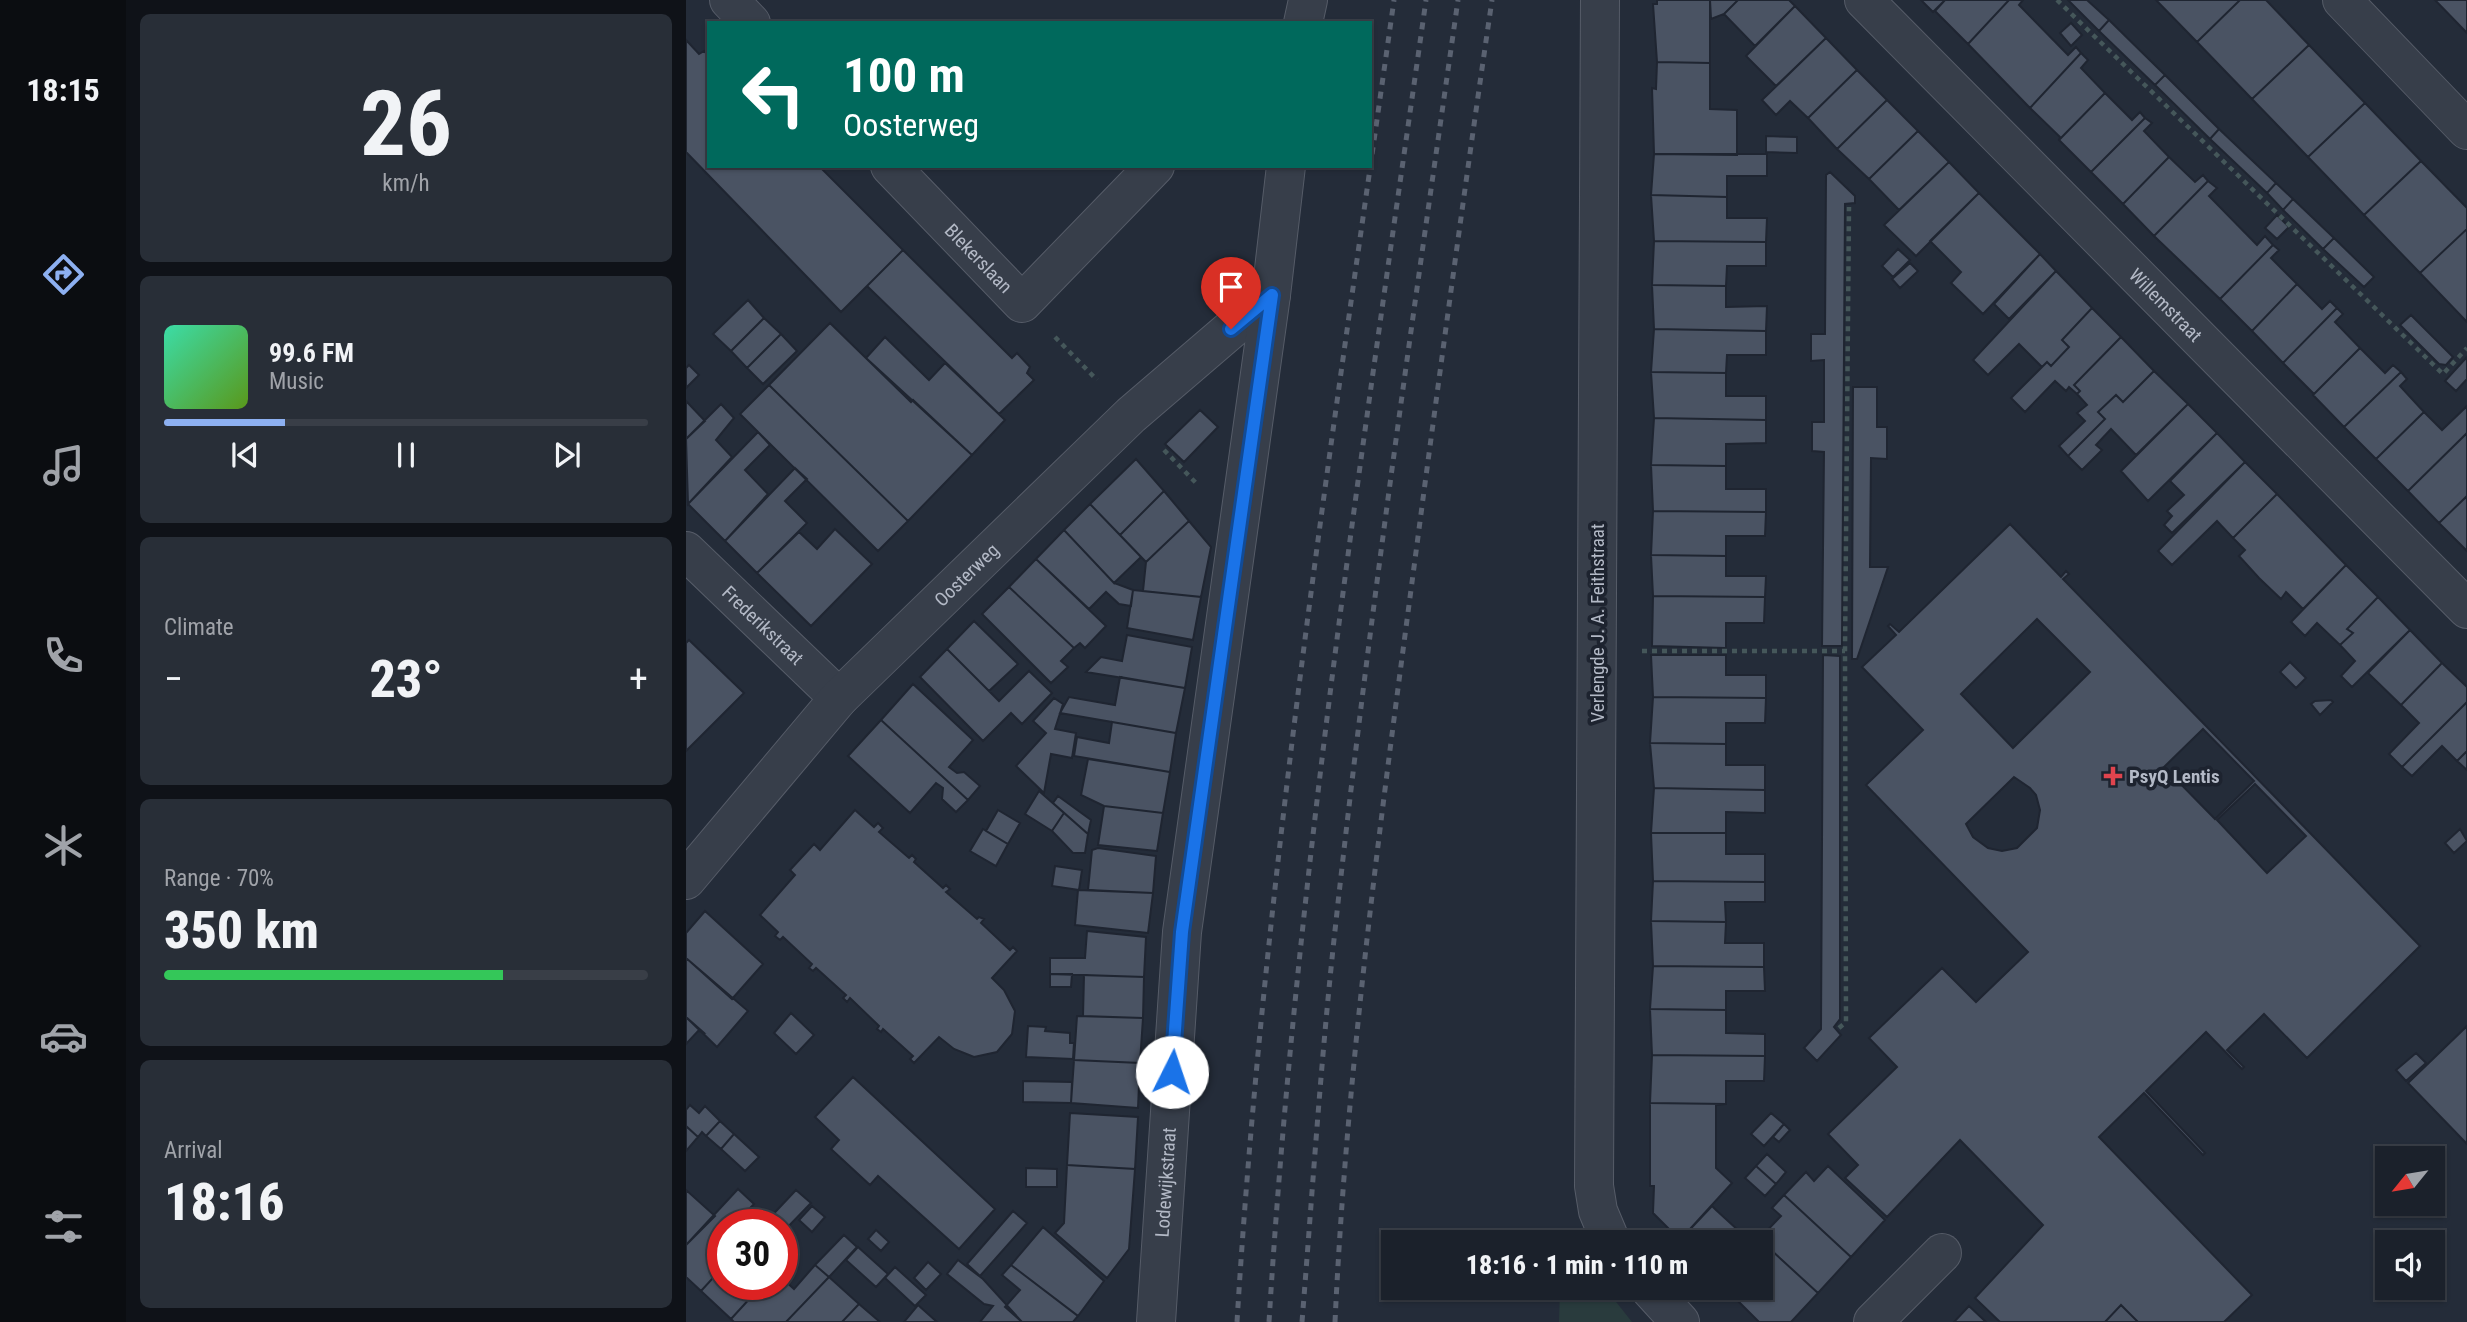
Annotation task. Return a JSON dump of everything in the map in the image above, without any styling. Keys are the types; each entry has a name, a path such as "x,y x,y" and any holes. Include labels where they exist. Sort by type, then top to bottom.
{"street":[{"path":"729,0 749,21"},
{"path":"1303,21 1308,0"},
{"name":"Verlengde J. A. Feithstraat","path":"1600,0 1594,1185 1598,1211 1606,1230"},
{"name":"Willemstraat","path":"1864,0 2467,609"},
{"path":"2342,0 2467,130"},
{"name":"Blekerslaan","path":"892,168 1022,303 1153,168"},
{"name":"Lodewijkstraat","path":"1156,1322 1182,932 1272,295 1286,168"},
{"name":"Oosterweg","path":"686,880 839,698 1131,415 1272,295"},
{"name":"Frederikstraat","path":"686,551 839,698"},
{"path":"1873,1322 1942,1253"},
{"path":"1660,1300 1680,1322"}],"path":[{"path":"2057,0 2442,374 2467,348"},
{"path":"1839,1028 1846,1022 1845,651 1849,207"},
{"path":"1022,303 1238,527"},
{"path":"1597,651 1845,651"}],"shaded area":[{"path":"1560,1300 1615,1300 1632,1322 1559,1322"}],"building":[{"path":"1657,0 1710,0 1710,63 1657,62 1653,4 1657,4"},
{"path":"1710,0 1738,0 1724,14 1711,19"},
{"path":"1738,0 1789,0 1795,6 1755,46 1724,14"},
{"path":"1921,0 1945,0 1933,12"},
{"path":"1945,0 2009,0 1968,44 1935,11"},
{"path":"2009,0 2023,0 2019,5 2068,55 2076,47 2081,53 2030,108 1968,44"},
{"path":"2068,0 2087,0 2109,20 2099,31"},
{"path":"2156,0 2240,0 2197,42"},
{"path":"2240,0 2266,0 2309,45 2252,99 2197,42"},
{"path":"2435,0 2467,0 2467,33"},
{"path":"1795,6 1826,38 1776,86 1746,56"},
{"path":"2109,20 2165,75 2155,85 2099,31"},
{"path":"2071,23 2082,35 2071,46 2060,33"},
{"path":"1826,38 1857,70 1808,118 1790,101 1776,115 1762,100"},
{"path":"686,40 699,54 704,51 707,54 707,168 821,168 903,250 841,312 686,152"},
{"path":"2309,45 2365,103 2308,157 2252,99"},
{"path":"2081,53 2088,60 2081,68 2105,93 2059,140 2060,137 2030,108"},
{"path":"1657,62 1710,63 1710,109 1737,110 1737,155 1654,154 1652,88 1656,89"},
{"path":"1857,70 1887,100 1837,149 1808,118"},
{"path":"2165,75 2219,129 2210,139 2155,85"},
{"path":"2105,93 2132,120 2140,112 2145,118 2091,172 2059,140"},
{"path":"1887,100 1918,131 1869,179 1837,149"},
{"path":"2365,103 2421,161 2364,215 2308,157"},
{"path":"2145,118 2152,123 2144,131 2169,157 2123,204 2091,172"},
{"path":"2219,129 2276,183 2267,193 2210,139"},
{"path":"1918,131 1949,162 1899,210 1869,179"},
{"path":"1766,136 1797,137 1797,153 1766,152"},
{"path":"1654,154 1767,154 1767,176 1727,176 1727,197 1651,195"},
{"path":"2169,157 2195,182 2203,175 2208,181 2154,236 2123,204"},
{"path":"2421,161 2467,208 2467,229 2420,273 2364,215"},
{"path":"1949,162 1979,193 1916,256 1884,225"},
{"path":"1830,172 1855,196 1855,203 1845,204 1842,646 1822,646 1824,452 1812,451 1812,422 1824,422 1824,360 1811,361 1811,334 1825,334 1826,175"},
{"path":"2208,181 2217,188 2209,196 2257,245 2265,236 2273,245 2220,299 2154,236"},
{"path":"2276,183 2293,199 2283,210 2267,193"},
{"path":"1979,193 2040,254 1983,314 1951,283 1961,272 1930,241"},
{"path":"1651,195 1727,197 1727,218 1767,218 1766,242 1654,241"},
{"path":"2293,199 2334,238 2323,249 2283,210"},
{"path":"2277,215 2289,227 2277,239 2265,228"},
{"path":"2467,229 2467,322 2420,273"},
{"path":"2334,238 2374,277 2364,287 2323,249"},
{"path":"1654,241 1766,242 1766,266 1727,266 1726,286 1652,285"},
{"path":"2273,245 2279,250 2271,258 2297,284 2252,331 2220,299"},
{"path":"1898,249 1910,260 1893,277 1882,266"},
{"path":"903,250 1012,358 1017,353 1030,367 1027,373 1034,380 999,414 867,286"},
{"path":"2040,254 2056,271 2009,319 1994,304"},
{"path":"1910,263 1918,271 1900,288 1892,279"},
{"path":"2056,271 2092,308 2062,340 2069,347 2051,366 2047,362 2042,367 2019,344 1988,375 1973,360"},
{"path":"2297,284 2322,309 2330,301 2337,308 2283,363 2252,331"},
{"path":"1652,285 1726,286 1726,307 1767,306 1766,331 1654,329"},
{"path":"748,300 764,318 731,351 713,334"},
{"path":"2092,308 2121,337 2074,385 2080,391 2077,394 2069,387 2066,391 2055,381 2025,412 2011,398 2047,362 2051,366 2069,347 2062,340"},
{"path":"2337,308 2343,314 2335,322 2360,348 2314,394 2283,363"},
{"path":"2411,315 2453,357 2446,365 2439,364 2400,325"},
{"path":"764,318 781,334 747,368 731,351"},
{"path":"830,323 911,402 913,400 972,455 908,521 769,385"},
{"path":"1654,329 1766,331 1766,355 1727,355 1726,373 1651,372"},
{"path":"781,334 797,351 763,384 747,368"},
{"path":"885,337 929,380 945,363 1005,420 972,455 866,358"},
{"path":"2121,337 2154,371 2123,402 2116,395 2098,412 2105,419 2068,456 2059,446 2085,421 2077,413 2087,405 2077,394 2080,391 2074,385"},
{"path":"2360,348 2385,373 2393,365 2401,372 2344,427 2313,395"},
{"path":"2467,357 2467,379 2456,391 2445,381"},
{"path":"689,365 699,375 686,388 686,368"},
{"path":"2154,371 2188,404 2136,455 2111,429 2096,445 2102,450 2082,470 2068,456 2105,419 2098,412 2116,395 2123,402"},
{"path":"1651,372 1726,373 1726,396 1766,396 1766,420 1654,418"},
{"path":"2401,372 2407,379 2400,386 2424,412 2376,459 2344,427"},
{"path":"769,385 908,521 878,551 740,414"},
{"path":"1853,387 1877,387 1877,427 1887,427 1887,459 1871,458 1870,567 1888,567 1857,659 1852,659"},
{"path":"686,401 705,421 686,439"},
{"path":"721,404 734,418 716,440 732,457 688,504 686,439"},
{"path":"2188,404 2217,433 2148,501 2121,471"},
{"path":"2467,406 2467,433 2408,491 2376,459 2424,412 2442,430"},
{"path":"1200,410 1218,427 1184,462 1165,444"},
{"path":"1654,418 1766,420 1766,443 1726,444 1726,466 1651,465"},
{"path":"758,432 770,445 745,470 768,494 725,541 688,504"},
{"path":"2217,433 2245,462 2172,533 2164,525 2172,516 2167,511 2184,495 2170,481"},
{"path":"2467,433 2467,496 2439,523 2408,491"},
{"path":"1136,459 1164,491 1120,535 1090,504"},
{"path":"2245,462 2277,494 2233,538 2217,521 2172,565 2158,551"},
{"path":"1651,465 1726,466 1726,489 1766,489 1766,512 1653,511"},
{"path":"795,468 807,479 785,501 807,523 757,573 725,541"},
{"path":"1164,491 1189,521 1146,562 1120,535"},
{"path":"2277,494 2346,565 2303,609 2286,592 2281,599 2259,578 2239,556 2245,550 2233,538"},
{"path":"2467,496 2467,551 2439,523"},
{"path":"1090,504 1141,557 1114,583 1064,530"},
{"path":"1653,511 1766,512 1765,536 1726,536 1726,556 1651,555"},
{"path":"1189,521 1211,547 1201,597 1143,591 1146,562"},
{"path":"2010,524 2061,577 2066,571 2069,574 2063,579 2420,946 2307,1058 2264,1014 2227,1050 2244,1067 2242,1069 2206,1032 2146,1091 2205,1153 2203,1155 2144,1093 2099,1137 2252,1295 2224,1322 2138,1322 2121,1305 2105,1322 2000,1322 1975,1298 2043,1225 1960,1140 1887,1217 1845,1178 1858,1165 1828,1134 1897,1067 1869,1038 1942,968 1976,1002 2028,952 1866,785 1923,730 1862,667 1896,635 1888,626 1890,624 1899,632","holes":["2037,619 2090,672 2013,748 1961,694","2203,729 2254,781 2215,819 2164,767","2014,777 2036,795 2040,810 2037,828 2017,848 2002,851 1988,848 1973,837 1966,824","2255,784 2306,836 2267,873 2217,820"]},
{"path":"835,529 872,564 811,626 757,573 799,532 817,549"},
{"path":"1064,530 1114,583 1133,590 1131,606 1119,604 1106,592 1089,609 1036,559"},
{"path":"1651,555 1726,556 1726,576 1766,576 1765,597 1653,596"},
{"path":"1036,559 1106,626 1085,648 1080,643 1074,648 1009,587"},
{"path":"2346,565 2378,597 2347,629 2353,633 2340,645 2317,623 2305,636 2291,622"},
{"path":"1009,587 1074,648 1061,661 1068,667 1051,683 982,614"},
{"path":"1133,590 1201,597 1193,640 1127,628"},
{"path":"1653,596 1765,597 1764,623 1726,623 1726,648 1652,646"},
{"path":"2378,597 2410,630 2352,687 2341,676 2355,661 2340,645 2353,633 2347,629"},
{"path":"974,621 1018,664 989,691 947,649"},
{"path":"2410,630 2442,663 2401,705 2368,673"},
{"path":"1127,635 1192,647 1185,688 1086,672 1101,657 1122,661"},
{"path":"689,640 744,693 686,751 686,643"},
{"path":"947,649 999,701 1029,671 1052,693 1022,724 1011,713 983,741 920,677"},
{"path":"1651,655 1726,655 1726,675 1766,675 1766,698 1653,697"},
{"path":"1823,655 1840,656 1840,1019 1834,1027 1841,1035 1817,1061 1804,1048 1821,1029"},
{"path":"2290,662 2306,678 2296,688 2280,672"},
{"path":"2442,663 2467,687 2467,702 2402,767 2389,754 2419,723 2401,705"},
{"path":"1120,677 1185,688 1176,733 1060,713 1069,697 1115,705"},
{"path":"913,684 973,740 949,767 957,773 964,772 980,786 968,800 881,720"},
{"path":"1653,697 1766,698 1765,723 1726,723 1726,744 1650,743"},
{"path":"1054,698 1063,704 1055,729 1076,733 1072,758 1051,754 1044,793 1016,766 1046,733 1033,721"},
{"path":"2315,701 2333,702 2320,715 2311,704"},
{"path":"2467,702 2467,751 2457,761 2442,746 2412,776 2402,767"},
{"path":"881,720 968,800 956,812 942,799 943,788 936,783 910,813 848,756"},
{"path":"1112,722 1176,733 1170,772 1074,756 1077,737 1109,743"},
{"path":"1650,743 1726,744 1726,765 1765,765 1765,790 1654,788"},
{"path":"2467,751 2467,770 2457,761"},
{"path":"1088,759 1170,772 1163,813 1104,806 1081,795"},
{"path":"1654,788 1765,790 1765,813 1726,812 1726,833 1651,833"},
{"path":"1039,791 1064,813 1052,831 1025,814"},
{"path":"1058,796 1091,820 1088,834 1053,803"},
{"path":"1104,806 1163,813 1157,851 1098,845"},
{"path":"855,810 874,827 878,823 883,828 879,832 909,858 912,855 916,859 914,862 943,888 946,885 950,889 946,892 977,919 984,919 981,923 1010,950 1013,947 1017,951 992,978 1004,990 1015,1011 1012,1034 997,1052 974,1057 954,1049 939,1037 914,1063 910,1059 913,1056 883,1029 881,1032 877,1029 879,1026 850,998 847,1002 843,998 846,995 816,968 813,971 809,968 812,964 783,937 780,940 775,936 778,932 760,915 795,875 790,870 814,844 820,850"},
{"path":"998,810 1020,823 1008,844 986,831"},
{"path":"1064,813 1088,834 1085,853 1073,853 1052,831"},
{"path":"983,829 1008,844 996,866 970,851"},
{"path":"2460,829 2467,841 2454,853 2445,843"},
{"path":"1651,833 1726,833 1726,854 1765,854 1765,882 1653,881"},
{"path":"1098,848 1156,856 1153,893 1088,890 1092,850"},
{"path":"1055,866 1082,870 1079,890 1052,886"},
{"path":"1653,881 1765,882 1765,902 1725,902 1726,922 1651,921"},
{"path":"1078,890 1153,893 1148,933 1075,925"},
{"path":"705,911 763,964 732,999 686,958 686,933"},
{"path":"1651,921 1726,922 1725,943 1764,943 1764,967 1653,966"},
{"path":"1087,931 1146,937 1144,977 1050,974 1050,958 1085,958"},
{"path":"686,958 748,1011 717,1047 686,1017"},
{"path":"1653,966 1764,967 1765,991 1726,991 1726,1010 1650,1009"},
{"path":"1050,974 1072,974 1071,987 1050,987"},
{"path":"1084,975 1144,977 1143,1018 1083,1016"},
{"path":"1650,1009 1726,1010 1726,1033 1765,1034 1765,1056 1652,1055"},
{"path":"791,1013 814,1035 796,1054 774,1033"},
{"path":"1077,1016 1143,1018 1140,1063 1074,1060"},
{"path":"686,1017 703,1032 698,1031 686,1044"},
{"path":"1028,1026 1046,1027 1045,1031 1070,1033 1070,1043 1074,1043 1073,1059 1026,1057"},
{"path":"2467,1026 2467,1144 2408,1083"},
{"path":"2416,1053 2426,1063 2406,1081 2396,1070"},
{"path":"1652,1055 1765,1056 1764,1081 1726,1081 1726,1104 1650,1103"},
{"path":"1074,1060 1140,1063 1138,1108 1071,1103"},
{"path":"853,1077 995,1209 959,1249 878,1176 870,1185 831,1149 839,1140 815,1117"},
{"path":"1023,1081 1072,1082 1071,1103 1023,1102"},
{"path":"1650,1103 1726,1104 1716,1105 1716,1168 1732,1183 1689,1230 1670,1230 1653,1213 1654,1186 1650,1186"},
{"path":"690,1105 699,1113 705,1106 720,1121 706,1136 702,1132 698,1137 686,1126 686,1110"},
{"path":"1070,1113 1138,1117 1135,1169 1067,1165"},
{"path":"1771,1113 1784,1124 1764,1146 1751,1134"},
{"path":"720,1121 734,1134 721,1149 706,1136"},
{"path":"1784,1124 1790,1130 1779,1142 1773,1137"},
{"path":"686,1128 698,1137 686,1151"},
{"path":"734,1134 759,1157 745,1171 721,1149"},
{"path":"1767,1154 1786,1172 1776,1184 1756,1166"},
{"path":"1067,1165 1135,1169 1129,1249 1107,1278 1055,1233 1064,1223"},
{"path":"1756,1166 1776,1184 1765,1196 1745,1178"},
{"path":"1828,1166 1885,1220 1851,1257 1784,1195 1806,1172 1814,1181"},
{"path":"1026,1168 1057,1169 1057,1187 1026,1187"},
{"path":"738,1189 754,1204 749,1209 719,1209"},
{"path":"686,1190 707,1209 707,1224 686,1245"},
{"path":"796,1190 811,1203 798,1216 798,1209 778,1209"},
{"path":"1784,1195 1851,1257 1818,1293 1773,1252 1773,1230 1768,1230 1781,1216 1772,1208"},
{"path":"812,1206 825,1217 812,1232 799,1220"},
{"path":"1712,1206 1738,1230 1689,1230"},
{"path":"1013,1211 1027,1223 980,1276 967,1264"},
{"path":"707,1222 707,1284 701,1291 686,1277 686,1245"},
{"path":"1043,1227 1104,1281 1078,1316 1011,1265"},
{"path":"876,1230 889,1242 881,1251 868,1239"},
{"path":"844,1235 857,1247 829,1277 815,1265"},
{"path":"858,1247 888,1274 876,1287 846,1260"},
{"path":"1773,1252 1818,1293 1791,1322 1759,1322 1737,1300 1773,1300"},
{"path":"958,1260 983,1279 1022,1322 980,1322 993,1306 984,1304 947,1274"},
{"path":"928,1262 941,1274 926,1290 914,1278"},
{"path":"815,1265 829,1277 786,1322 734,1322 731,1319 748,1300 798,1300 798,1284"},
{"path":"1011,1265 1078,1316 1073,1322 1022,1322 1005,1307 1020,1290 1002,1275"},
{"path":"895,1267 926,1295 915,1306 885,1278"},
{"path":"829,1277 859,1304 842,1322 786,1322"},
{"path":"707,1284 707,1297 701,1291"},
{"path":"711,1300 748,1300 731,1319"},
{"path":"859,1304 880,1322 842,1322"},
{"path":"918,1305 937,1322 904,1322"},
{"path":"2121,1305 2138,1322 2105,1322"},
{"path":"1969,1306 1986,1322 1954,1322"}],"railway":[{"path":"1372,155 1394,0"},
{"path":"1269,1322 1296,990 1314,825 1356,494 1426,0"},
{"path":"1302,1322 1324,1042 1346,830 1391,474 1458,0"},
{"path":"1335,1322 1349,1113 1383,802 1492,0"},
{"path":"1237,1322 1264,990 1282,825 1324,494 1370,168"}],"place":[{"name":"PsyQ Lentis","path":"2113,776"}],"route":[{"path":"1172,1072 1182,932 1272,295 1231,329"}]}
